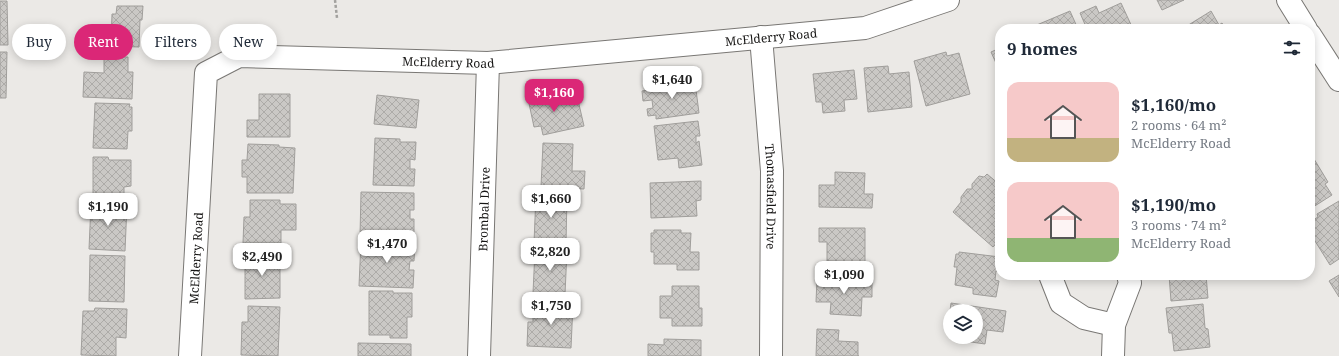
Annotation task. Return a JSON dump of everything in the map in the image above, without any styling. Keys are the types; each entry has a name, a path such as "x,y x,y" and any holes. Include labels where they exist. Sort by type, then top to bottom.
{"street":[{"name":"McElderry Road","path":"190,356 206,73 239,56 488,63 865,28 948,0"},
{"path":"1288,0 1303,24"},
{"name":"Thomasfield Drive","path":"762,37 772,172 771,356"},
{"path":"1315,43 1339,80"},
{"name":"Brombal Drive","path":"479,356 488,63"},
{"path":"1052,280 1061,303 1084,318 1114,325"},
{"path":"1113,356 1114,325 1130,283 1129,280"}],"path":[{"path":"335,0 337,18"}],"building":[{"path":"1157,0 1184,0 1162,10"},
{"path":"0,1 7,1 8,45 0,45"},
{"path":"1121,3 1131,24 1085,24 1080,13 1096,6 1099,13"},
{"path":"117,6 143,6 142,20 140,20 139,47 133,47 133,24 112,24 112,14 116,14"},
{"path":"1070,11 1076,24 1039,24"},
{"path":"1211,11 1218,24 1190,24"},
{"path":"995,50 995,61 991,52"},
{"path":"0,52 7,52 6,98 0,98"},
{"path":"946,52 947,56 959,53 970,94 926,106 914,61"},
{"path":"104,60 128,60 128,72 133,72 132,99 83,97 84,72 104,73"},
{"path":"888,66 889,74 909,72 912,107 868,112 864,68"},
{"path":"854,70 857,99 844,100 845,111 823,113 822,102 816,102 813,74"},
{"path":"673,82 673,85 695,82 699,113 656,119 656,115 648,116 647,109 653,108 652,100 643,101 642,91 651,89 650,86"},
{"path":"550,89 553,105 578,100 584,126 543,135 541,126 534,127 527,94"},
{"path":"259,94 290,94 290,137 247,137 247,120 259,120"},
{"path":"377,95 419,100 416,128 374,124"},
{"path":"95,103 130,104 129,107 132,107 132,131 128,131 127,149 93,148"},
{"path":"698,121 700,136 696,136 696,143 699,141 702,165 679,168 678,158 658,160 654,126"},
{"path":"375,138 400,139 400,142 416,142 415,160 410,159 410,169 415,169 414,186 373,185"},
{"path":"543,143 573,144 572,171 585,171 584,189 541,187"},
{"path":"248,144 279,145 279,147 295,148 293,193 247,193 247,177 242,177 242,160 247,160"},
{"path":"93,157 108,157 109,160 131,160 131,186 124,187 124,201 93,200"},
{"path":"1315,161 1328,182 1325,184 1332,195 1315,206"},
{"path":"835,172 865,173 864,194 873,194 872,208 819,207 819,185 835,185"},
{"path":"987,174 995,181 995,245 993,247 953,212 961,202 961,197 967,189 972,189 972,184 979,176 984,177"},
{"path":"701,181 701,200 696,201 697,216 651,218 650,183"},
{"path":"361,192 414,193 414,210 410,210 410,219 414,219 414,237 360,236"},
{"path":"536,194 567,195 566,244 534,243"},
{"path":"250,200 280,200 280,204 296,204 296,230 281,230 281,243 243,243 244,217 250,217"},
{"path":"1339,201 1339,259 1330,265 1315,241 1315,219 1318,217 1317,214"},
{"path":"91,204 127,205 125,251 89,249"},
{"path":"819,228 865,228 865,262 827,261 827,242 819,242"},
{"path":"654,230 681,230 681,233 691,233 690,252 699,252 699,270 677,270 677,264 654,264 654,252 651,252 651,233 654,233"},
{"path":"361,241 415,243 414,261 410,261 409,270 414,270 413,288 359,286"},
{"path":"535,250 567,251 565,294 533,293"},
{"path":"959,252 995,256 995,280 999,281 996,297 973,294 973,288 955,285 957,267 954,267 956,254 959,254"},
{"path":"90,255 125,256 124,302 89,301"},
{"path":"245,256 280,256 280,298 245,299"},
{"path":"1339,275 1339,297 1329,281"},
{"path":"817,279 872,280 872,297 862,297 861,316 830,314 831,302 816,302"},
{"path":"1169,280 1206,280 1208,298 1171,301"},
{"path":"672,286 699,286 699,308 702,308 702,326 672,326 672,318 660,318 660,296 672,296"},
{"path":"369,291 412,293 412,317 407,317 407,338 390,338 390,335 369,335"},
{"path":"533,303 573,304 571,348 527,346 528,322 533,322"},
{"path":"1203,304 1205,328 1208,329 1210,347 1174,351 1172,333 1169,333 1166,308"},
{"path":"248,306 280,307 278,356 241,355 242,322 248,322"},
{"path":"95,308 127,309 126,338 116,337 116,356 81,355 83,311 94,311"},
{"path":"983,308 1006,311 1003,332 987,330 985,344 983,344"},
{"path":"817,329 839,330 838,341 858,342 858,356 816,356"},
{"path":"664,339 701,340 701,356 648,356 648,344 664,345"},
{"path":"358,343 411,344 411,356 358,356"}]}
